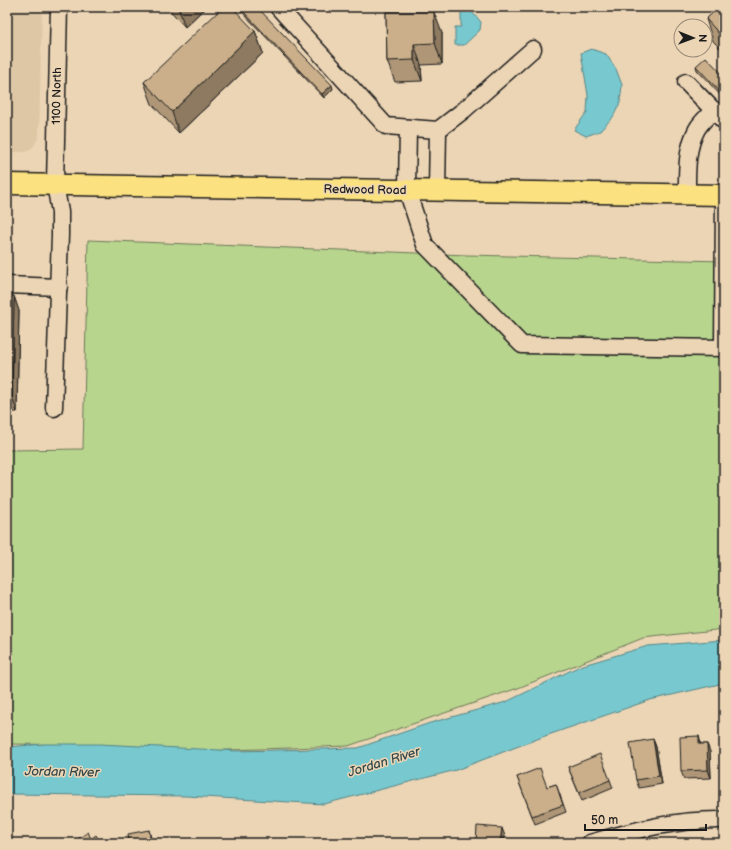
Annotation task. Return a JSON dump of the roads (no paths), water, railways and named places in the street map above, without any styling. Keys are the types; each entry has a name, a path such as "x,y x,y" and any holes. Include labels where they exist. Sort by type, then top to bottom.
{"main road":[{"name":"Redwood Road","path":"7,184 724,195"}],"street":[{"name":"1100 North","path":"54,408 59,287 60,212 55,184 59,7"},
{"path":"278,7 386,126 438,130 464,110 533,49"},
{"path":"686,82 719,115 698,128 690,143 687,166 687,194"},
{"path":"408,128 407,190 425,245 522,345 723,348 724,195"},
{"path":"437,191 438,130"},
{"path":"7,285 59,287"},
{"path":"590,843 631,831 666,824 686,821 724,820"}],"water":[{"path":"461,11 471,11 481,22 480,30 464,45 455,45 455,27 461,27"},
{"path":"591,49 606,54 616,69 622,85 620,103 613,117 600,131 586,136 574,130 587,112 588,95 581,53"},
{"name":"Jordan River","path":"724,640 724,683 650,700 545,736 456,770 324,804 186,796 7,794 7,747 44,744 100,744 239,751 358,748 430,723 506,702 580,666 648,646"}]}
